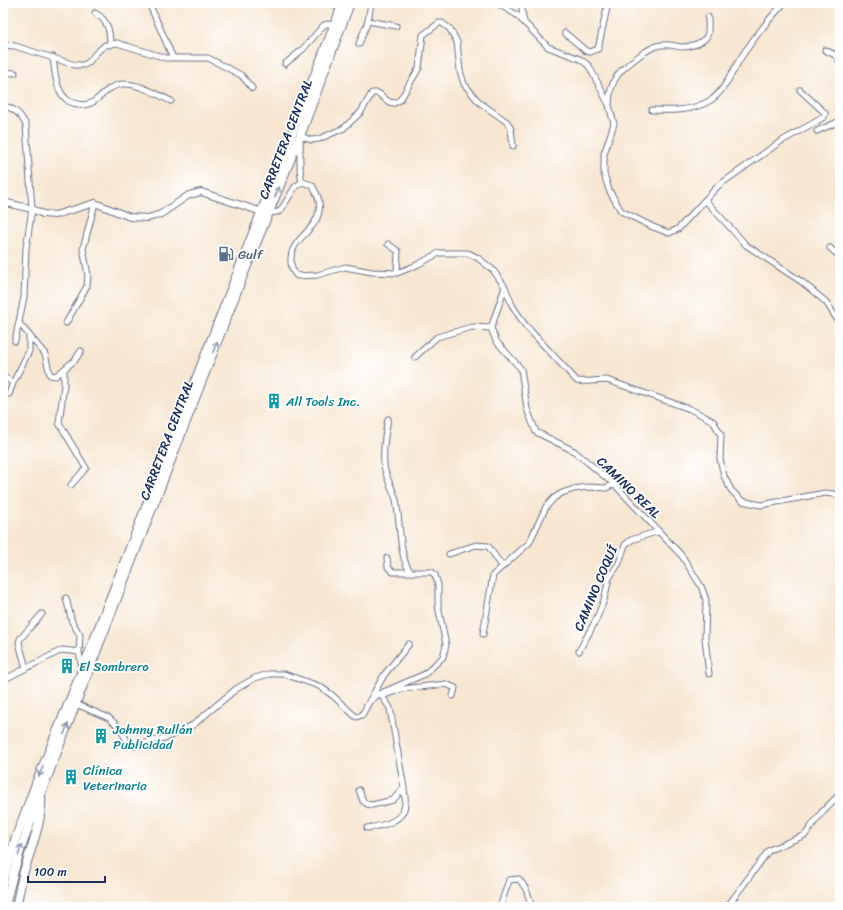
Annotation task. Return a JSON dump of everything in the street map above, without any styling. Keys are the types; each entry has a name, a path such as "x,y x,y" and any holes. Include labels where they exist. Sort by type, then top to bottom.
{"highway":[{"name":"CARRETERA CENTRAL","path":"3,879 16,837 265,213 300,136 350,3"},
{"name":"CARRETERA CENTRAL","path":"5,907 23,839 265,213 342,6"},
{"path":"16,907 24,870 42,806 41,793"}],"street":[{"path":"149,3 173,58"},
{"path":"330,3 342,6"},
{"path":"359,44 368,21 371,3"},
{"path":"497,3 509,9 548,46 580,59 589,66 609,105 614,124 604,154 604,174 609,190 621,211 653,227 669,233 678,229 718,186 780,142 824,118 825,113 800,90"},
{"path":"523,3 522,11 524,22"},
{"path":"565,33 586,51 598,49 608,3"},
{"path":"652,110 674,111 700,105 711,100 723,87 743,53 767,21 784,3"},
{"path":"95,13 101,16 107,24 110,33 110,45"},
{"path":"609,105 612,87 615,79 622,69 644,52 660,45 685,47 702,41 707,35 708,17"},
{"path":"368,21 396,26"},
{"path":"302,182 300,172 300,136 311,140 319,139 344,128 361,112 372,93 378,93 389,102 394,103 400,100 419,68 423,35 433,26 442,23 455,35 460,71 464,84 479,102 507,122 511,129 513,146"},
{"path":"285,64 303,49 324,24 335,25"},
{"path":"3,45 16,46 75,65 84,65 105,46 117,43 166,58 208,58 241,75 252,88"},
{"path":"825,50 834,55 840,62"},
{"path":"834,55 840,50"},
{"path":"53,57 59,90 70,102 83,105 92,103 108,90 120,84 137,86 171,101"},
{"path":"3,72 15,73"},
{"path":"3,106 16,111 26,125 32,209 26,248 24,297 15,341"},
{"path":"817,131 840,121"},
{"path":"3,202 32,209 43,214 55,215 95,203 130,217 148,218 161,214 189,194 201,192 265,213 278,212 281,210 295,187 302,182"},
{"path":"302,182 312,185 319,199 320,209 315,224 299,240 292,252 291,264 297,276 317,274 346,268 372,272 398,273 439,253 468,253 478,258 494,270 505,287 512,305 525,325 577,381 607,380 690,409 713,421 721,435 720,459 724,476 731,490 742,501 761,505 825,493 840,495"},
{"path":"705,200 746,245 802,282 826,302 840,324"},
{"path":"66,323 87,286 88,275 83,249 95,203"},
{"path":"388,244 398,251 398,273"},
{"path":"830,248 840,257"},
{"path":"415,357 437,337 472,327 491,328 505,287"},
{"path":"19,323 45,354 50,376 56,376 64,370 75,360 81,351"},
{"name":"CAMINO REAL","path":"491,328 496,341 521,369 528,409 536,432 574,451 614,484 682,556 701,586 706,600 705,638 709,674"},
{"path":"9,394 29,352 30,336"},
{"path":"64,370 64,385 59,423 86,468 71,485"},
{"path":"3,376 13,383"},
{"path":"388,418 384,449 384,466 396,502 406,563 411,572"},
{"path":"484,634 493,575 529,543 546,507 554,498 562,493 587,487 606,488 614,484"},
{"name":"CAMINO COQUÍ","path":"579,651 596,620 605,596 609,578 619,563 625,545 631,540 659,531"},
{"path":"449,554 476,545 488,546 502,566"},
{"path":"369,702 380,695 425,674 443,657 446,645 438,606 438,585 435,575 432,572 392,572 388,567 387,558"},
{"path":"66,598 72,622 80,635 79,652 83,668"},
{"path":"26,668 19,644 20,639 42,614"},
{"path":"76,704 109,718 120,728 127,741 134,746 168,737 193,726 236,689 255,678 269,674 284,674 319,686 332,695 356,717 362,715 384,675 409,644"},
{"path":"7,678 62,650 79,652"},
{"path":"380,695 402,689 446,684 455,688 453,696"},
{"path":"367,828 384,826 401,816 406,805 390,708 380,695"},
{"path":"359,790 363,801 372,805 392,800 404,788"},
{"path":"725,907 730,903 769,850 805,836 822,812 840,794"},
{"path":"500,907 509,880 519,880 526,889 532,907"}],"place":[{"name":"Gulf","path":"226,254"},
{"name":"All Tools Inc.","path":"274,401"},
{"name":"El Sombrero","path":"67,666"},
{"name":"Johnny Rullán Publicidad","path":"101,736"},
{"name":"Clínica Veterinaria","path":"71,777"}]}
